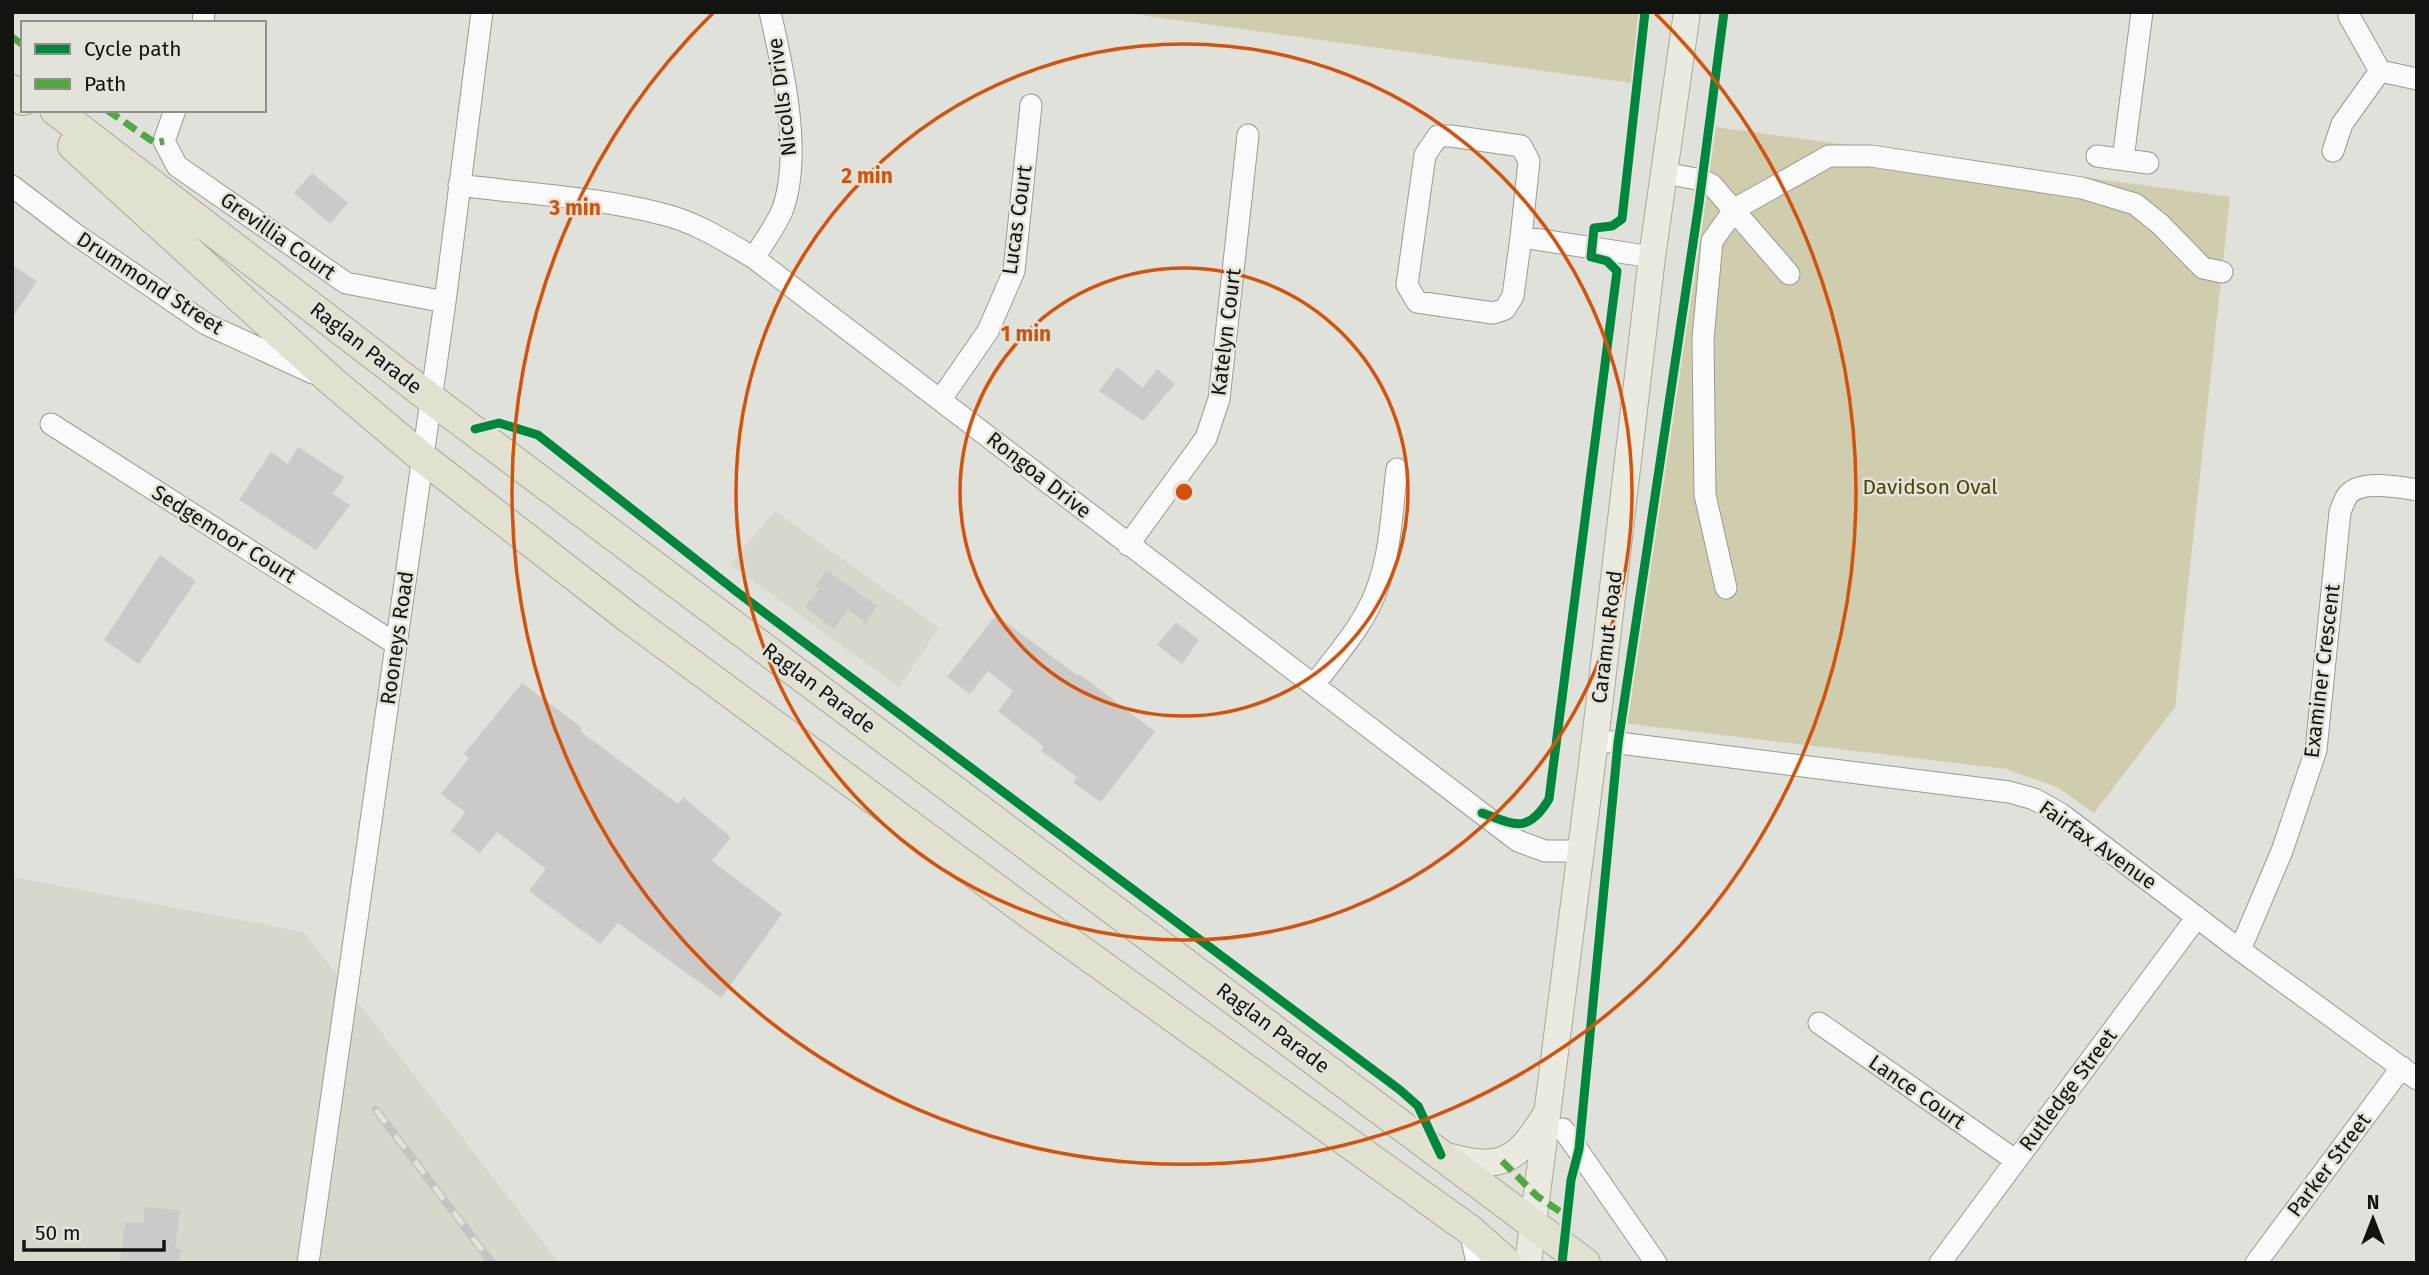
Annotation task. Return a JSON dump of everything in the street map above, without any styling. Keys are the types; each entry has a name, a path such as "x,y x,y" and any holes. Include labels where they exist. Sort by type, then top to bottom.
{"highway":[{"name":"Raglan Parade","path":"36,112 334,383 423,458 628,618 1019,905 1470,1230 1507,1263"},
{"name":"Raglan Parade","path":"58,112 430,398 475,429 1585,1263"}],"main road":[{"name":"Caramut Road","path":"1528,1263 1555,1121 1580,851 1652,257 1688,12"},
{"path":"1441,1155 1479,1164 1510,1157 1555,1121"}],"street":[{"name":"Rooneys Road","path":"308,1263 445,302 482,12"},
{"name":"Nicolls Drive","path":"754,258 782,211 790,177 790,137 781,61 770,12"},
{"path":"2123,159 2142,12"},
{"path":"2349,16 2380,71 2417,79"},
{"path":"2333,151 2342,124 2380,71"},
{"name":"Lucas Court","path":"941,399 988,331 1014,271 1031,105"},
{"name":"Grevillia Court","path":"174,112 164,141 177,166 346,283 445,302"},
{"name":"Katelyn Court","path":"1129,545 1206,438 1219,399 1248,135"},
{"path":"1438,136 1521,146 1529,161 1521,237 1513,296 1505,309 1493,313 1417,302 1407,285 1425,155 1438,136"},
{"path":"1726,588 1705,495 1703,339 1712,241 1735,209 1829,156 1871,156 2082,188 2135,204 2203,268 2222,272"},
{"path":"2097,156 2148,163"},
{"path":"1664,173 1706,182 1735,209 1789,274"},
{"name":"Rongoa Drive","path":"459,185 612,204 663,214 701,227 754,258 1518,841 1545,850 1580,851"},
{"name":"Drummond Street","path":"12,186 75,234 206,324 334,383"},
{"path":"1521,237 1652,257"},
{"name":"Sedgemoor Court","path":"51,424 396,644"},
{"path":"1314,685 1363,618 1378,587 1386,556 1397,469"},
{"name":"Examiner Crescent","path":"2240,950 2282,851 2316,750 2340,512 2348,494 2360,487 2417,489"},
{"name":"Fairfax Avenue","path":"1595,740 2008,792 2034,799 2061,814 2240,950 2409,1073"},
{"name":"Rutledge Street","path":"1940,1263 2197,917"},
{"name":"Lance Court","path":"1819,1023 2015,1160"},
{"name":"Parker Street","path":"2256,1263 2409,1073"},
{"path":"1555,1121 1656,1263"},
{"path":"1470,1230 1476,1263"}],"shaded area":[{"path":"775,511 939,628 899,687 730,564"},
{"path":"12,877 304,932 559,1263 12,1263"}],"green space":[{"path":"1119,12 1645,12 1638,84"},
{"name":"Davidson Oval","path":"1716,127 2230,197 2175,707 2094,813 2057,787 2006,769 1622,723"}],"building":[{"path":"312,173 348,203 330,224 294,193"},
{"path":"12,265 37,281 12,318"},
{"path":"1117,367 1143,388 1157,369 1175,384 1143,421 1099,391"},
{"path":"298,447 344,477 333,494 350,505 316,550 239,500 271,452 288,464"},
{"path":"160,555 196,581 139,664 104,640"},
{"path":"826,570 877,606 866,623 848,610 834,629 805,607 819,589 815,586"},
{"path":"996,615 1078,676 1080,674 1155,732 1101,802 1073,782 1077,777 1041,751 1044,747 998,711 1013,691 988,671 970,694 947,677"},
{"path":"1176,622 1199,640 1182,664 1157,645"},
{"path":"522,683 582,728 580,731 678,804 683,797 731,837 712,861 782,914 721,998 618,923 600,944 529,891 546,869 497,832 480,853 451,831 465,812 441,794 469,758 464,754"},
{"path":"145,1207 180,1210 175,1248 181,1249 179,1263 120,1263 125,1222 143,1223"}],"railway":[{"path":"376,1110 492,1263"}],"marked path":[{"path":"12,37 21,44"},
{"path":"110,112 155,143 164,141"},
{"path":"1502,1161 1537,1196 1568,1217"}],"cycle path":[{"path":"1482,813 1520,824 1534,818 1549,799 1617,271 1607,261 1591,257 1594,228 1612,226 1622,219 1645,12"},
{"path":"1562,1263 1571,1180 1579,1149 1618,743 1699,203 1724,12"},
{"path":"475,429 499,423 538,435 737,592 1400,1090 1418,1106 1441,1155"}]}
